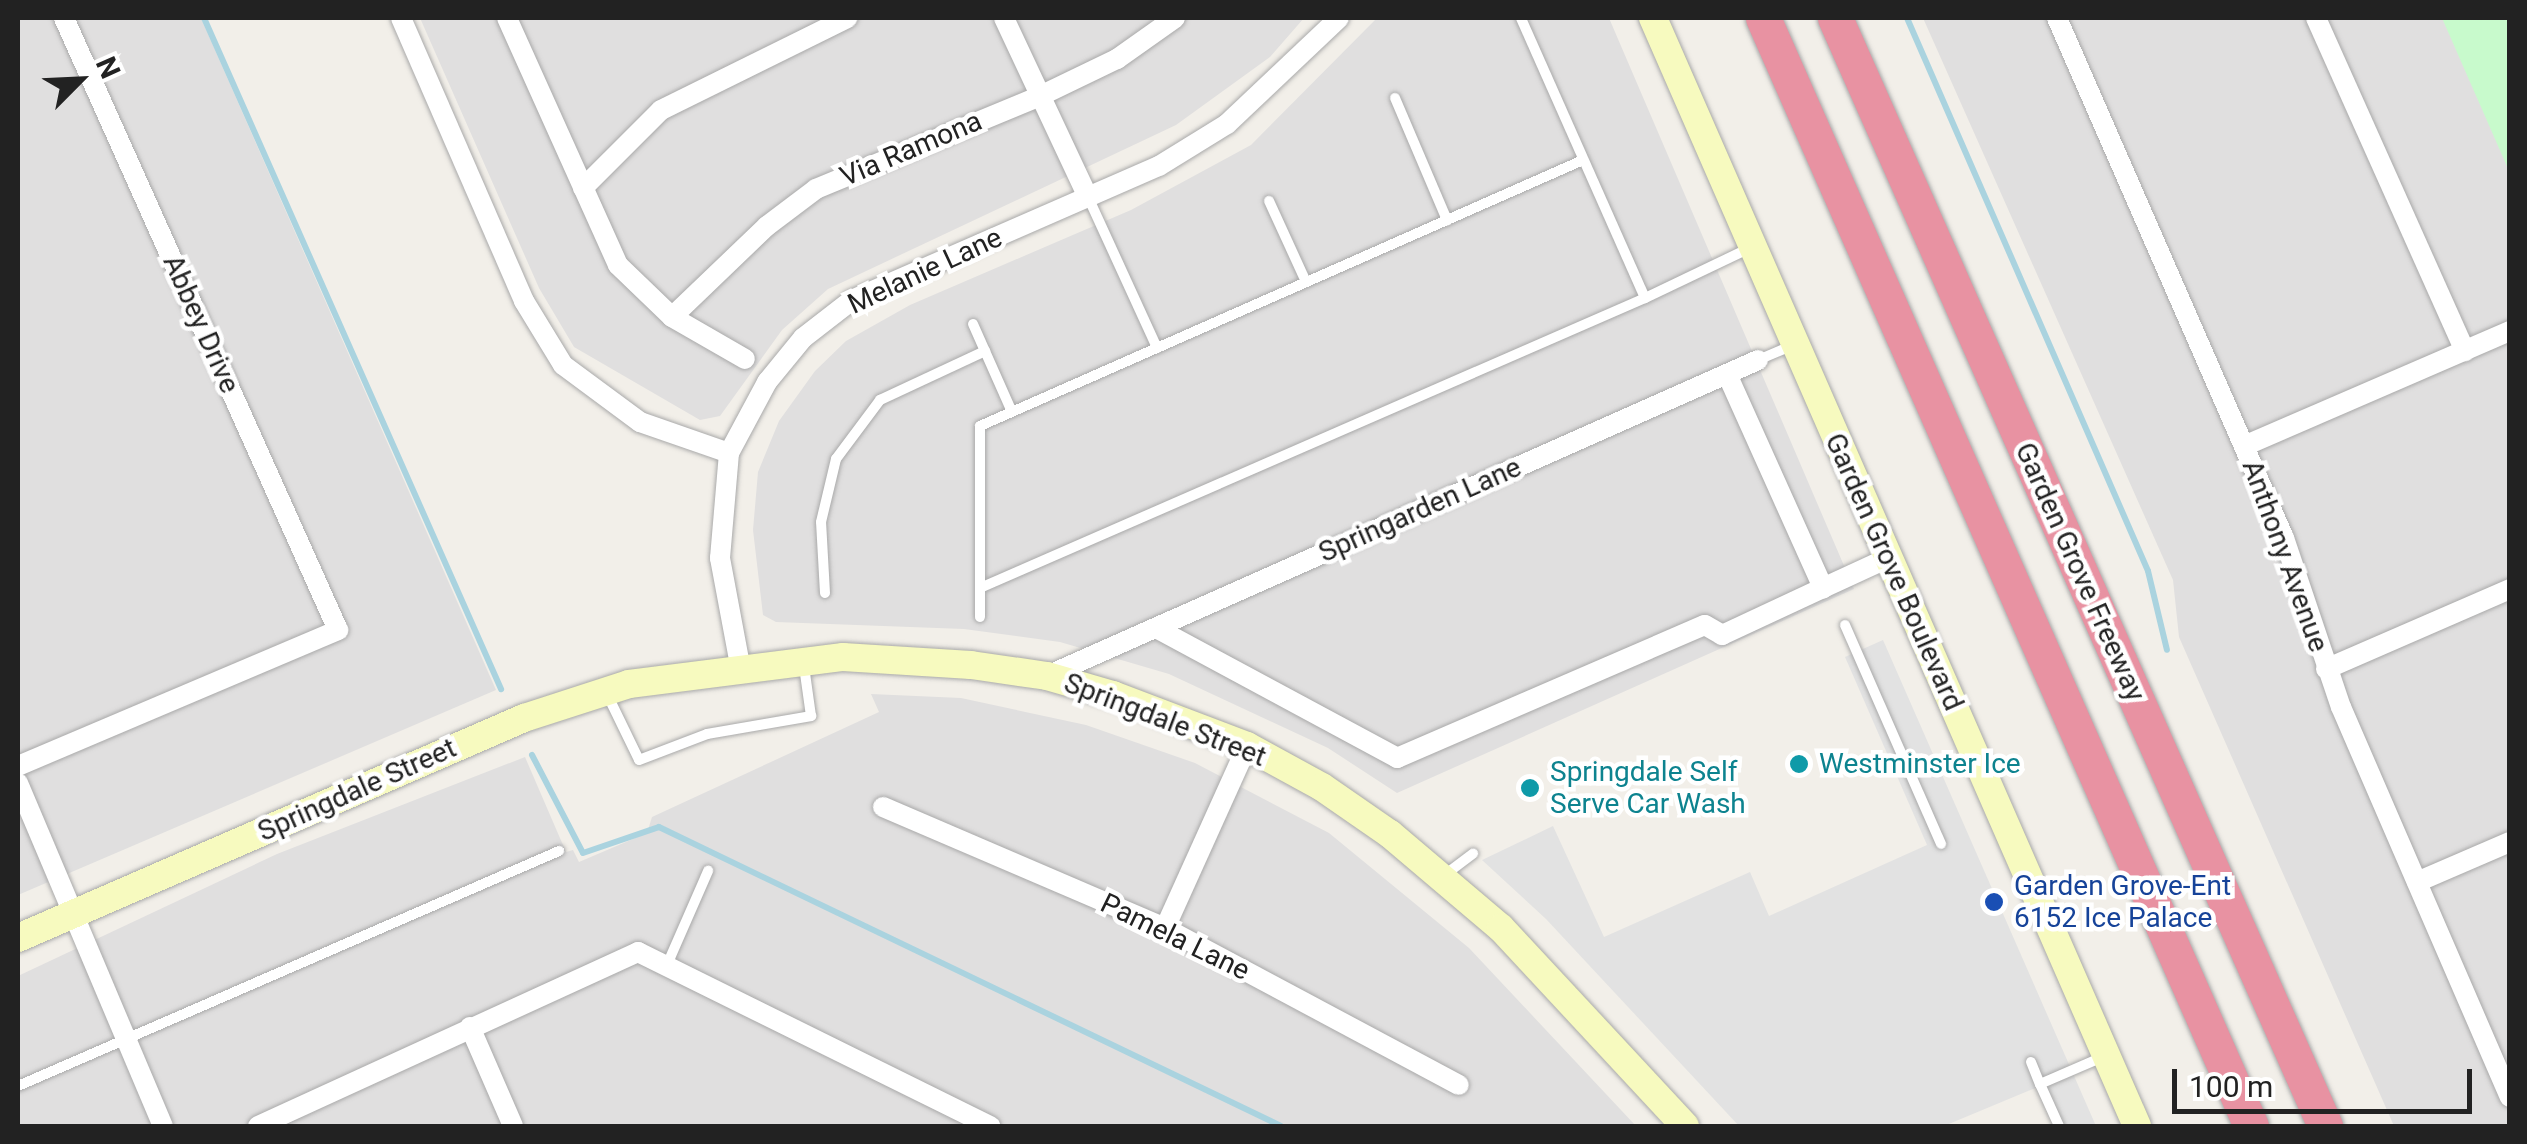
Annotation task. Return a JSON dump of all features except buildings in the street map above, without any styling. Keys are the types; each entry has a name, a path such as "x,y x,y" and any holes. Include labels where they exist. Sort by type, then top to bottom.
{"highway":[{"path":"1763,18 2251,1126"},
{"name":"Garden Grove Freeway","path":"1835,18 2325,1126"}],"main road":[{"name":"Garden Grove Boulevard","path":"1653,18 2137,1126"},
{"name":"Springdale Street","path":"18,938 524,718 606,691 740,665 802,660 952,664 1047,676 1247,746 1322,787 1501,928 1685,1126"}],"street":[{"name":"Abbey Drive","path":"18,781 338,630 64,18"},
{"path":"401,18 524,301 563,365 640,422 729,453"},
{"path":"531,18 510,24 618,265 672,318 745,360"},
{"path":"583,188 661,110 847,18"},
{"path":"1004,18 1088,198"},
{"name":"Melanie Lane","path":"740,665 720,558 729,453 767,382 802,338 852,300 1160,166 1228,124 1339,18"},
{"name":"Anthony Avenue","path":"2057,18 2284,538 2326,669 2510,1097"},
{"path":"2316,18 2464,351"},
{"name":"Via Ramona","path":"672,318 767,226 816,189 1038,97 1117,59 1172,19"},
{"path":"2244,446 2510,331"},
{"name":"Springarden Lane","path":"1047,676 1758,360"},
{"path":"1727,374 1823,588"},
{"path":"1156,628 1396,758 1705,625 1722,635 1888,558"},
{"path":"2326,669 2510,589"},
{"path":"1165,928 1247,746"},
{"path":"18,781 163,1126"},
{"name":"Pamela Lane","path":"883,807 1165,928 1459,1086"},
{"path":"2418,882 2510,842"},
{"path":"258,1126 638,952 990,1126"},
{"path":"470,1027 513,1126"}],"lane":[{"path":"1521,18 1645,298"},
{"path":"1396,98 1447,220"},
{"path":"980,617 980,426 1584,160"},
{"path":"1088,198 1157,348"},
{"path":"1268,201 1306,282"},
{"path":"980,588 1645,298 1752,246"},
{"path":"974,324 1012,412"},
{"name":"Springarden Lane","path":"1758,360 1794,344"},
{"path":"825,594 821,522 836,460 880,400 985,351"},
{"path":"1845,624 1941,844"},
{"path":"606,691 639,760 707,734 811,716 802,660"},
{"path":"18,1086 559,850"},
{"path":"1442,878 1473,854"},
{"path":"666,966 708,871"},
{"path":"2040,1084 2106,1056"},
{"path":"2030,1062 2059,1126"}],"shaded area":[{"path":"18,18 201,18 496,690 18,895"},
{"path":"420,18 1304,18 1270,57 1176,125 828,289 782,330 720,416 700,420 574,347 539,288"},
{"path":"1377,18 1609,18 1854,589 1397,793 1328,748 1169,674 1060,642 964,629 776,622 763,615 753,530 758,472 779,421 815,371 846,341 910,305 1131,210 1251,145"},
{"path":"1923,18 2509,18 2509,1126 2394,1126 2179,637 2173,580"},
{"path":"1883,640 2096,1126 2064,1126 2045,1084 1944,1126 1739,1126 1546,919 1482,860 1553,826 1604,937 1750,872 1769,916 1927,845 1845,657"},
{"path":"871,694 961,698 1086,725 1195,763 1329,833 1469,948 1636,1126 18,1126 18,976 277,854 525,757 566,852 573,850 579,862 647,833 652,817 879,712"}],"green space":[{"path":"2442,18 2509,18 2509,171"}],"waterway":[{"path":"204,18 501,689"},
{"path":"1907,18 2148,571 2167,650"},
{"path":"532,755 583,853 659,827 1281,1126"}],"place":[{"name":"Westminster Ice","path":"1799,764"},
{"name":"Springdale Self Serve Car Wash","path":"1530,788"},
{"name":"Garden Grove-Ent 6152 Ice Palace","path":"1994,902"}]}
